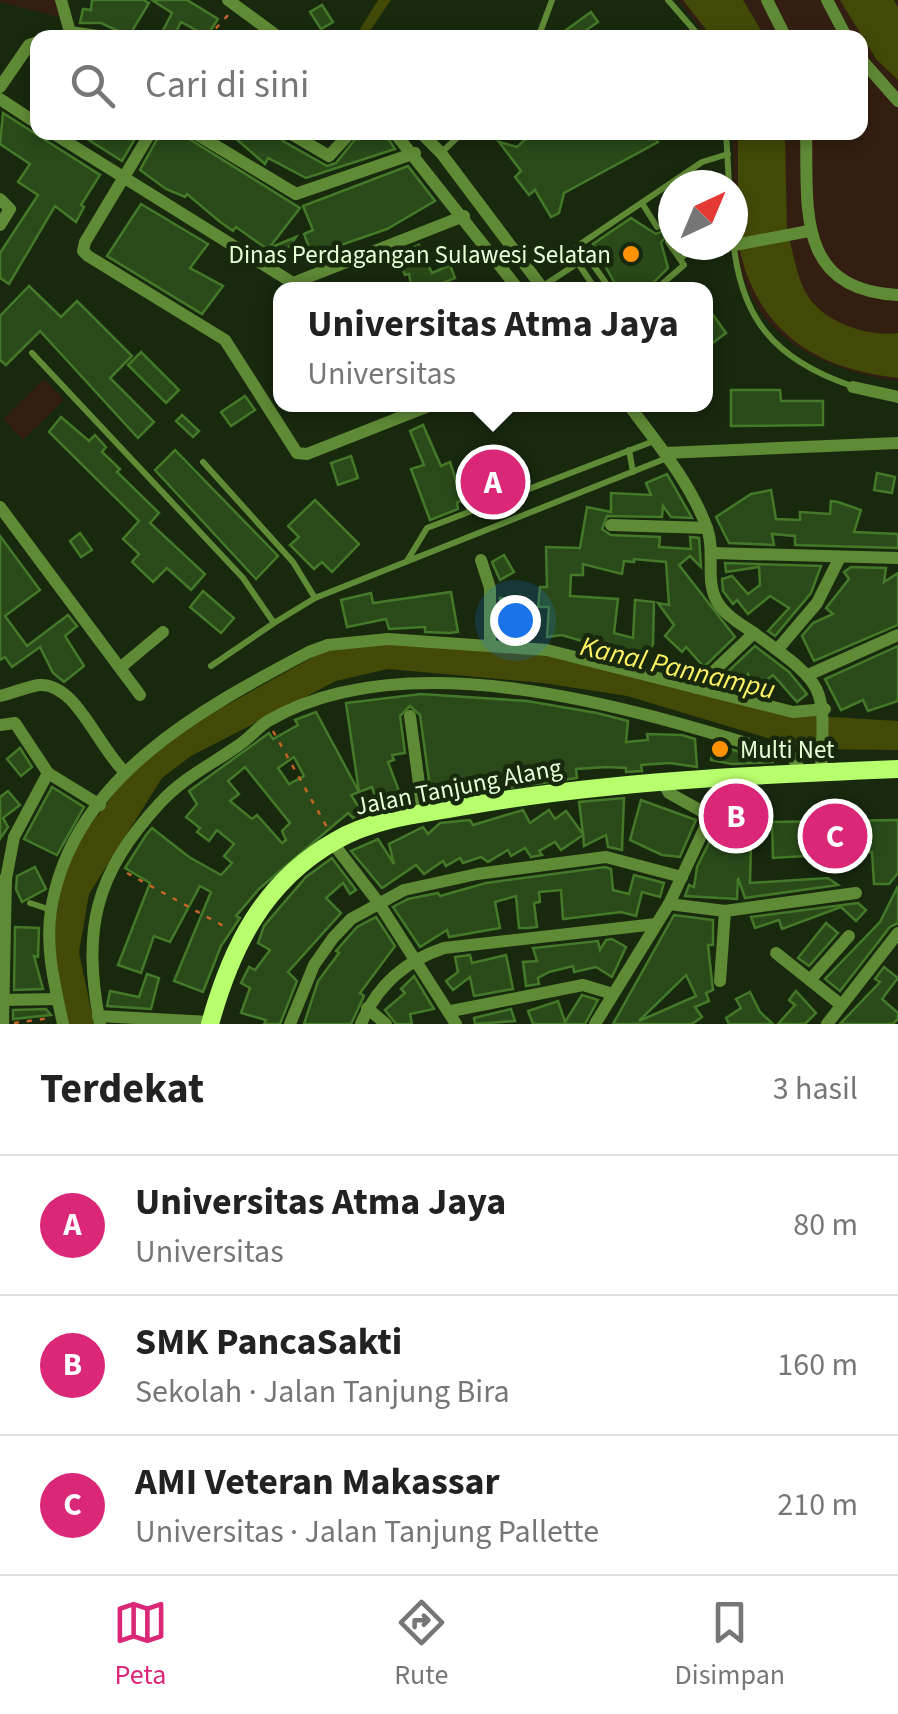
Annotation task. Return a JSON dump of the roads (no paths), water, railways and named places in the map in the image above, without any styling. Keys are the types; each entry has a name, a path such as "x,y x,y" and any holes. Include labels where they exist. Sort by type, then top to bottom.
{"street":[{"path":"61,0 69,30"},
{"path":"767,0 782,30"},
{"path":"827,0 843,30"},
{"path":"231,2 269,30"},
{"path":"0,86 30,44"},
{"path":"868,67 898,101"},
{"path":"0,100 30,119"},
{"path":"63,140 289,282"},
{"path":"146,140 83,251 226,340 297,453 307,454 414,412"},
{"path":"205,140 296,194 414,153"},
{"path":"302,140 329,156 344,140"},
{"path":"402,140 464,216 508,282"},
{"path":"427,140 538,282"},
{"path":"806,140 803,232 832,270 848,283 868,294 898,295"},
{"path":"0,226 5,204"},
{"path":"303,282 464,216"},
{"path":"748,240 803,232"},
{"path":"853,386 898,396"},
{"path":"210,1023 99,1020 89,952 99,891 136,830 173,789 268,722 332,696 396,684 512,689 604,705 742,742 792,757 812,773 822,752 825,711 808,675 719,604 712,582 707,528 667,455 634,412"},
{"path":"667,455 898,443"},
{"path":"0,507 140,695"},
{"path":"612,524 707,528"},
{"path":"712,553 898,558"},
{"path":"776,650 817,602 840,557"},
{"path":"481,560 490,588 490,645"},
{"path":"121,668 164,632"},
{"path":"696,688 754,633"},
{"path":"808,675 898,635"},
{"path":"62,1020 49,946 52,910 72,852 100,805 125,772 170,732 328,645 388,639 568,654 793,712 825,711"},
{"path":"0,696 43,684 66,692 125,772"},
{"path":"410,716 423,814"},
{"path":"0,725 15,723 48,773 100,805"},
{"name":"Jalan Tanjung Alang","path":"210,1023 240,936 270,897 332,842 357,829 570,789 898,769"},
{"path":"5,1024 1,983 3,880 14,837 48,773"},
{"path":"594,1024 669,904 707,823 705,813 669,793 662,781"},
{"path":"332,842 378,902 453,1018 583,985 613,994"},
{"path":"290,1024 314,964 333,938 351,919 404,890 443,880 591,858 619,858 682,876"},
{"path":"669,904 725,911 856,892"},
{"path":"720,981 725,911"},
{"path":"361,1024 390,979 415,958 467,944 656,924"},
{"path":"827,1024 898,933"},
{"path":"810,980 849,936"},
{"path":"776,953 840,1004"},
{"path":"2,1000 58,999"},
{"path":"368,1008 386,1024"}],"lane":[{"path":"541,30 552,0"},
{"path":"668,0 694,30"},
{"path":"441,153 455,140"},
{"path":"727,140 729,170"},
{"path":"691,170 728,154"},
{"path":"591,282 574,251 658,192"},
{"path":"642,202 657,228"},
{"path":"579,245 605,282"},
{"path":"665,282 682,269 680,260"},
{"path":"737,260 740,289 758,324 795,359 853,386"},
{"path":"551,282 578,263"},
{"path":"32,353 243,578 274,623"},
{"path":"407,560 427,528 655,441"},
{"path":"629,450 633,472"},
{"path":"211,666 314,598 667,455"},
{"path":"204,462 293,562 314,598"},
{"path":"30,903 52,910"}],"place":[{"name":"Dinas Perdagangan Sulawesi Selatan","path":"631,254"},
{"name":"Universitas Atma Jaya","path":"493,482"},
{"name":"Multi Net","path":"720,749"},
{"name":"SMK PancaSakti","path":"736,816"},
{"name":"AMI Veteran Makassar","path":"835,836"}],"water label":[{"name":"Kanal Pannampu","path":"678,667"}]}
